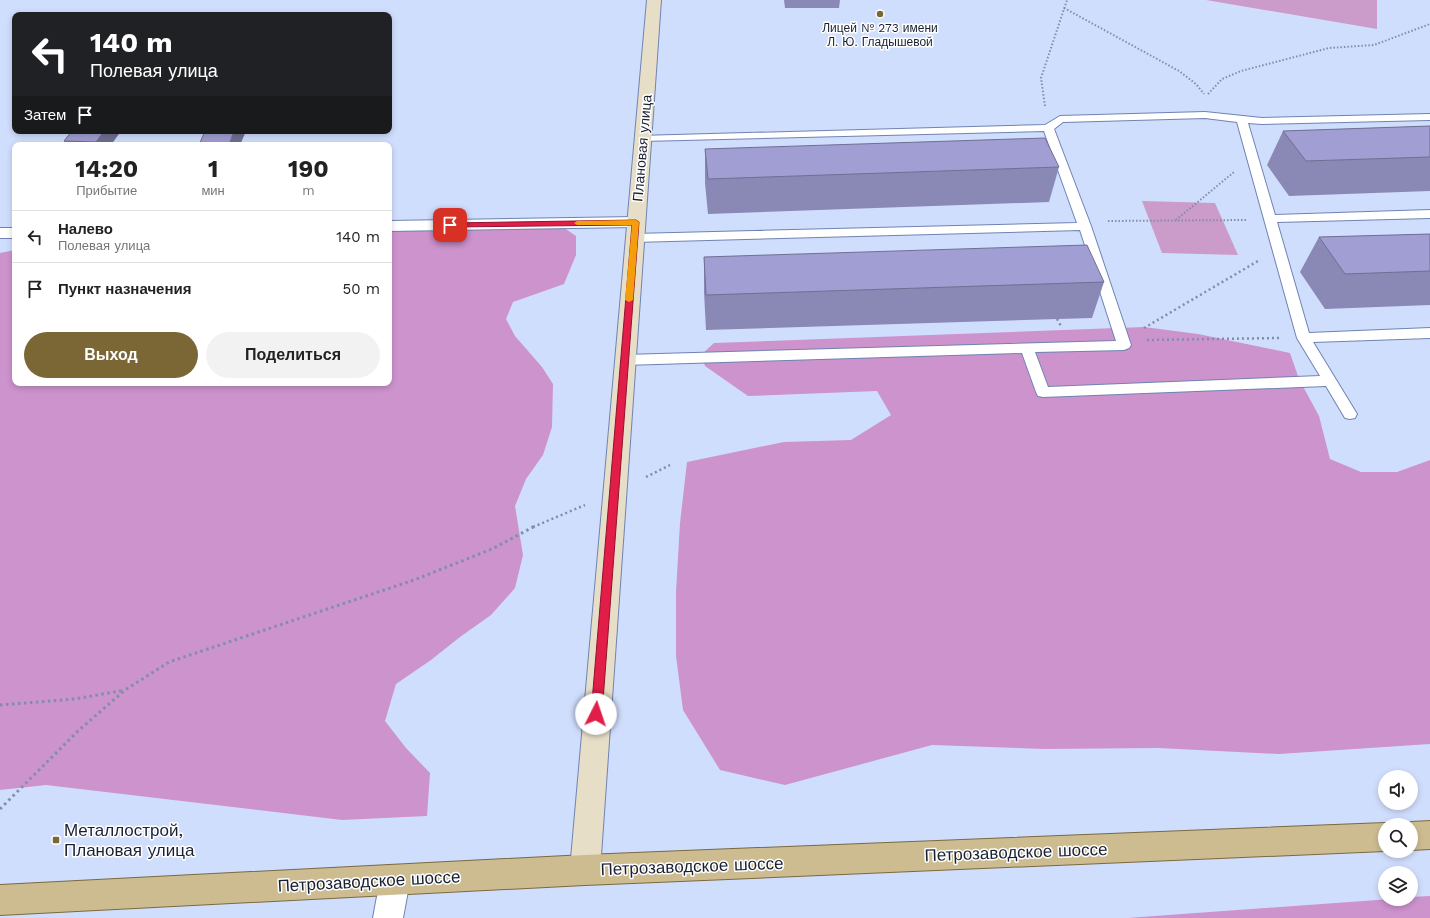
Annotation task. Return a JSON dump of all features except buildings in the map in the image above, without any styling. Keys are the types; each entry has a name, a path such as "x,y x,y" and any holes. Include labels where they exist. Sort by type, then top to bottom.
{"main road":[{"path":"1418,836 1430,835"},
{"name":"Петрозаводское шоссе","path":"0,900 585,870 1378,837"}],"street":[{"name":"Плановая улица","path":"585,870 624,360 654,0"},
{"path":"392,226 635,230"},
{"path":"0,233 12,233"},
{"path":"388,918 395,880"}],"lane":[{"path":"643,138 1048,128 1060,119 1205,115 1262,121 1430,117"},
{"path":"1242,119 1304,338 1350,414"},
{"path":"624,360 1124,345 1084,224 1048,128"},
{"path":"1271,220 1430,214"},
{"path":"635,230 1084,224"},
{"path":"1304,338 1430,333"},
{"path":"1027,349 1043,392 1329,381"}],"path":[{"path":"1048,128 1040,78 1067,0"},
{"path":"1064,8 1179,71 1196,84 1206,96 1222,79 1241,71 1328,48 1374,45 1430,24"},
{"path":"1176,221 1253,156"},
{"path":"1084,224 1271,220"},
{"path":"1122,340 1279,249"},
{"path":"1122,340 1304,338"},
{"path":"0,809 78,731 125,690 170,662 414,580 492,549 528,529 614,492 670,465"},
{"path":"0,705 75,700 125,690"}],"shaded area":[{"path":"1206,0 1377,0 1377,29"},
{"path":"1142,201 1215,203 1238,255 1162,253"},
{"path":"560,225 576,236 576,255 564,284 513,302 506,319 515,336 542,367 553,384 552,427 543,455 526,479 515,506 523,555 515,588 491,615 396,684 385,721 406,748 430,773 427,816 342,820 46,785 0,790 0,253 12,251 12,386 392,386 392,230"},
{"path":"1144,327 1198,334 1290,353 1299,379 1319,416 1330,459 1361,472 1397,472 1430,460 1430,744 1279,754 1158,748 1044,749 932,745 785,785 720,770 683,710 676,656 676,592 680,523 687,462 784,442 851,440 891,415 877,391 748,396 705,366 701,355 714,343"},
{"path":"1430,896 1430,918 1127,918 1378,900 1378,906 1418,906 1418,897"}],"slow traffic":[{"path":"577,223 636,222 629,300"}],"place":[{"name":"Лицей № 273 имени Л. Ю. Гладышевой","path":"880,14"},
{"name":"Металлострой, Плановая улица","path":"56,840"}],"route":[{"path":"450,225 636,222 596,714"}]}
